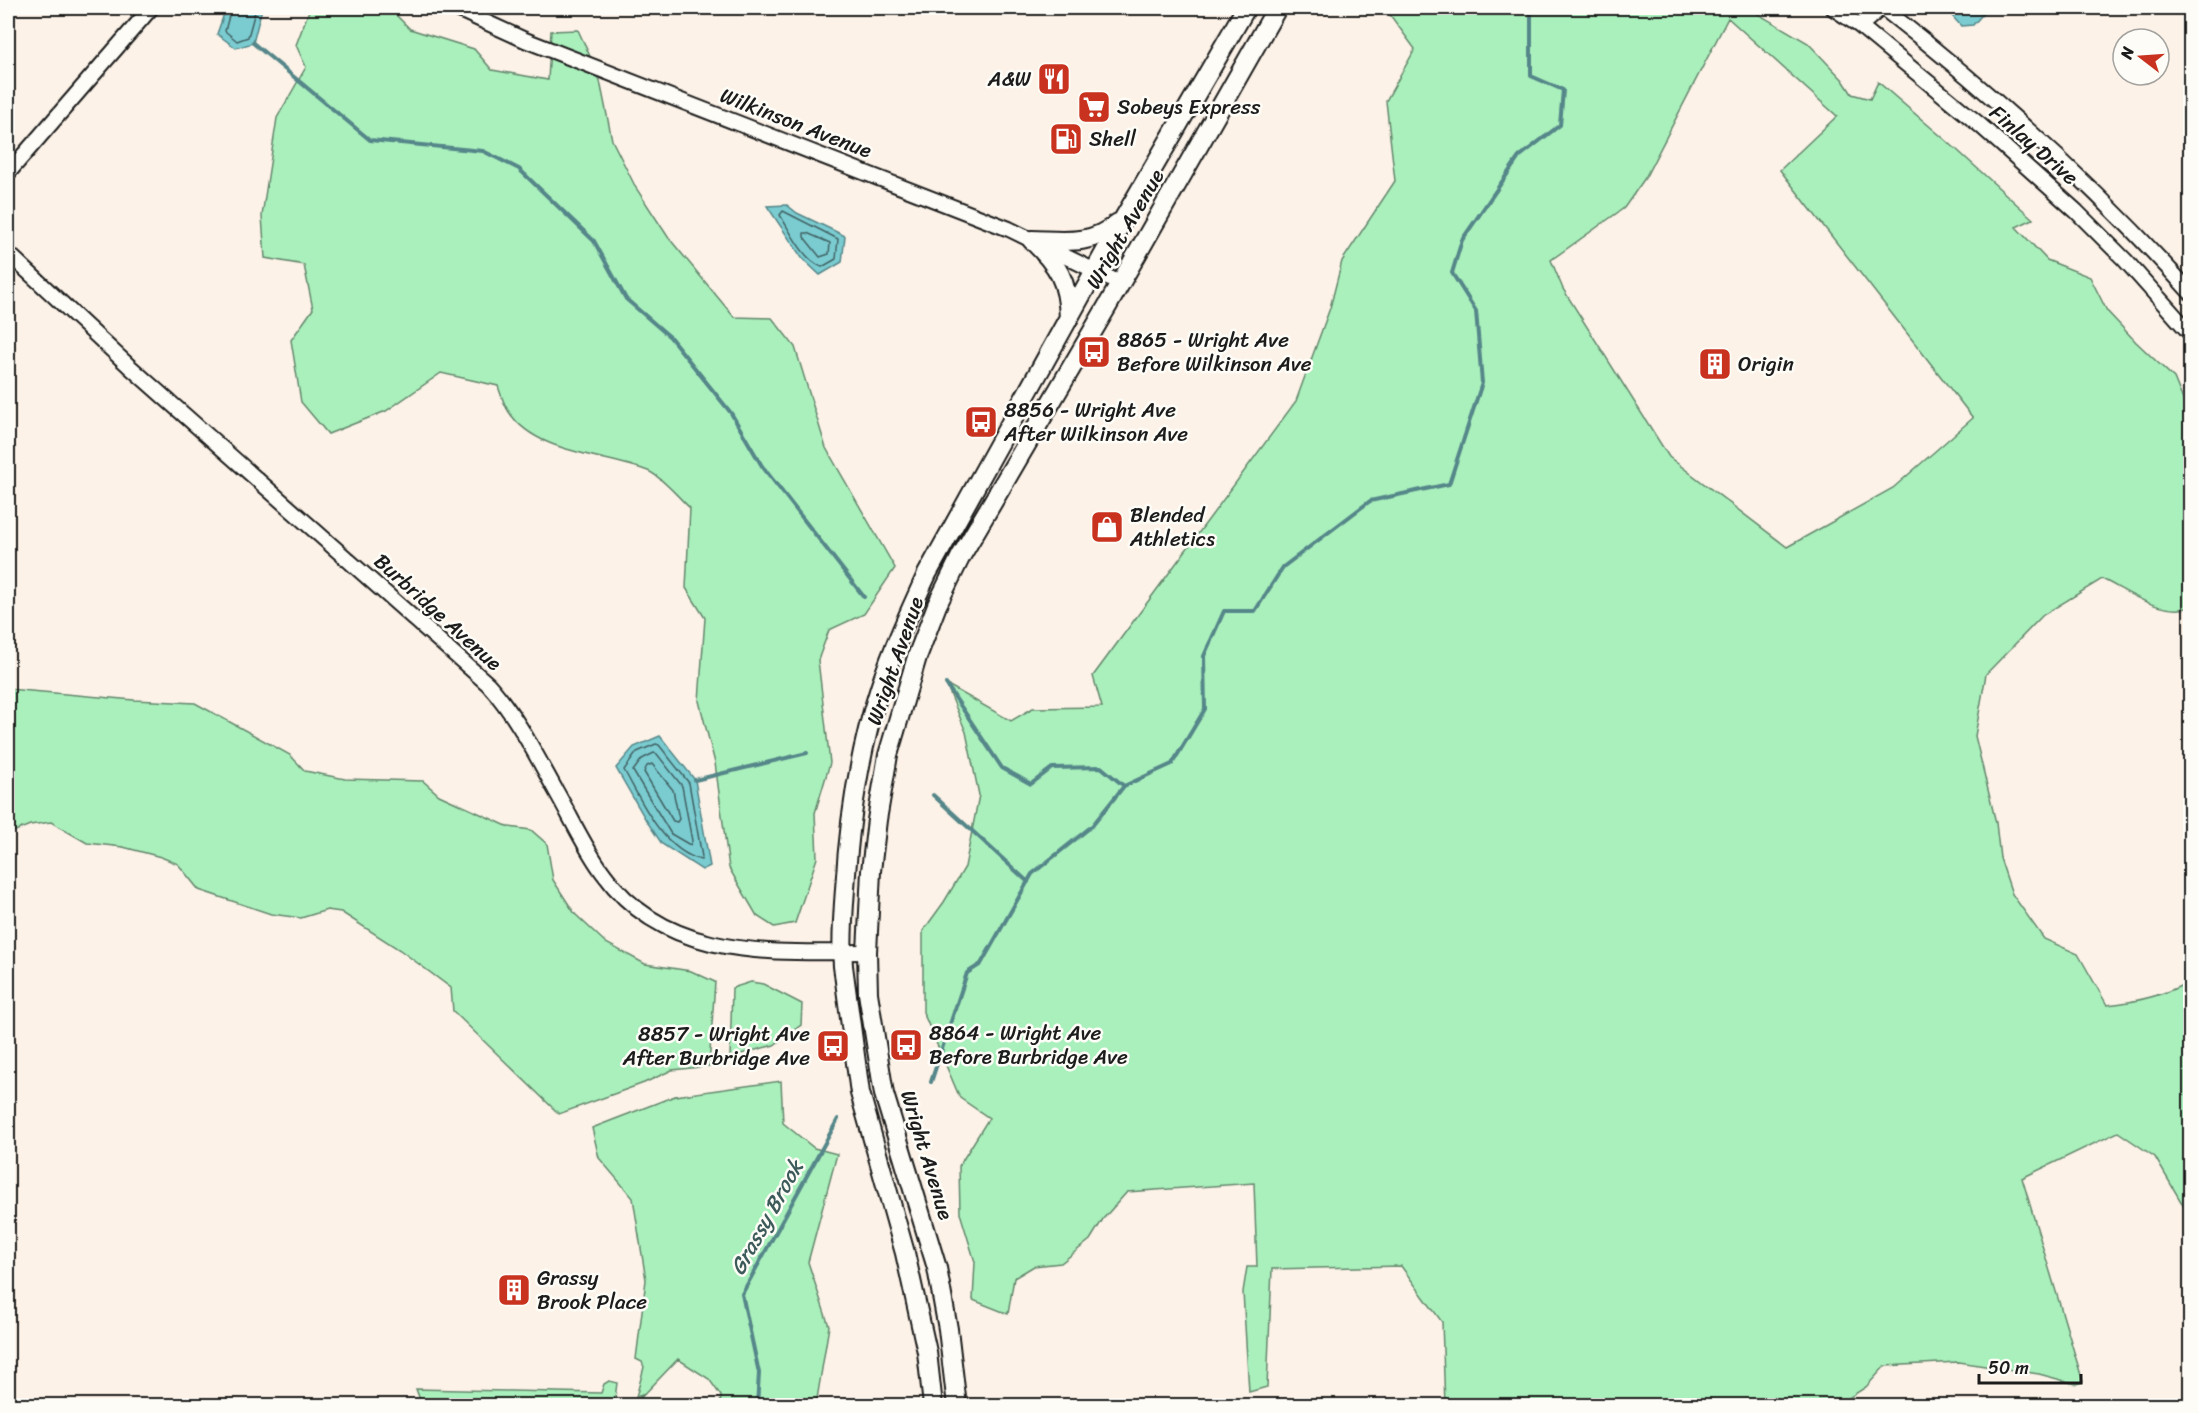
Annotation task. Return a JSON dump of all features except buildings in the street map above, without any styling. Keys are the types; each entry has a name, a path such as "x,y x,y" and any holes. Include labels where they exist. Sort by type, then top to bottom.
{"main road":[{"name":"Wright Avenue","path":"933,1406 927,1352 907,1263 860,1093 842,952 852,810 864,746 880,688 900,633 927,574 1124,218 1246,8"},
{"name":"Wright Avenue","path":"957,1406 948,1329 937,1268 884,1094 870,1004 867,952 873,861 888,756 916,657 937,605 961,556 1277,8"},
{"path":"1032,240 1085,241 1102,235 1124,218"},
{"path":"1032,240 1048,255 1062,277 1068,301 1069,318"}],"street":[{"path":"8,173 151,8"},
{"name":"Wilkinson Avenue","path":"455,8 525,40 1009,229 1120,283"},
{"name":"Finlay Drive","path":"1833,8 1860,26 1981,126 2076,211 2125,260 2190,333"},
{"path":"1860,26 1882,8"},
{"name":"Finlay Drive","path":"1882,8 1965,74 2053,152 2122,219 2190,292"},
{"name":"Burbridge Avenue","path":"8,253 129,366 488,684 524,734 603,874 625,900 651,919 678,933 714,945 751,951 867,952"}],"green space":[{"path":"310,8 389,8 410,29 474,49 492,70 548,80 551,31 578,30 599,76 612,140 636,188 668,237 734,317 772,318 795,347 826,448 895,568 864,614 829,630 818,660 830,763 815,813 817,858 795,923 774,927 757,916 729,868 715,763 699,701 705,618 686,588 690,508 664,482 648,471 572,451 536,437 521,426 509,412 498,386 441,373 386,411 328,434 301,402 291,340 313,309 304,265 265,258 262,216 277,118 306,67 296,45"},
{"path":"1385,8 1588,8 1597,15 1618,8 1748,8 1808,43 1843,80 1852,94 1870,99 1878,82 1956,149 2033,219 2016,227 2047,260 2090,277 2107,311 2174,378 2190,417 2190,607 2168,609 2156,606 2102,579 2043,615 1986,674 1975,736 1996,823 2000,858 2012,894 2044,939 2078,954 2107,1005 2150,998 2190,981 2190,1217 2155,1157 2118,1132 2022,1178 2083,1382 2076,1384 2039,1374 1958,1362 1885,1366 1866,1387 1838,1405 1445,1405 1442,1322 1401,1266 1272,1269 1267,1387 1249,1392 1243,1292 1247,1267 1257,1267 1254,1183 1127,1192 1103,1219 1090,1240 1061,1263 1034,1266 1014,1278 1008,1314 973,1300 975,1262 960,1213 959,1166 989,1118 960,1098 923,1012 923,931 965,867 979,795 966,732 946,684 1011,721 1033,708 1102,707 1093,676 1296,401 1330,308 1342,261 1395,181 1386,101 1415,49","holes":["1728,18 1837,116 1780,170 1973,418 1893,488 1787,547 1669,457 1563,289 1551,260 1624,208 1645,178"]},
{"path":"8,689 195,703 290,755 305,771 345,779 423,781 439,795 509,827 531,830 547,844 553,880 575,914 606,943 645,964 691,971 715,982 709,1066 672,1070 644,1083 559,1114 453,1011 451,988 400,950 341,912 327,910 301,918 271,914 199,890 178,864 123,847 87,843 51,822 30,825 8,834"},
{"path":"751,982 763,984 802,1004 801,1025 774,1045 730,1057 732,988"},
{"path":"781,1081 783,1123 814,1148 837,1154 808,1262 829,1326 816,1405 720,1405 721,1396 709,1379 678,1359 636,1403 642,1395 636,1397 644,1367 642,1362 636,1359 646,1280 633,1198 599,1158 592,1128 675,1096"},
{"path":"609,1381 617,1383 614,1405 560,1406 513,1401 422,1405 416,1389 601,1393 604,1384"}],"water":[{"path":"226,8 262,8 253,43 236,48 217,34"},
{"path":"1945,8 1988,8 1973,25 1961,26"},
{"path":"787,205 797,213 845,236 842,262 820,275 802,258 767,206"},
{"path":"660,736 695,780 710,866 702,870 662,844 616,768 634,747"}],"waterway":[{"name":"Grassy Brook","path":"931,1082 967,973 981,964 1032,874 1092,826 1124,786 1172,764 1205,709 1204,656 1224,611 1255,611 1283,567 1370,501 1449,484 1482,383 1476,311 1452,273 1462,240 1519,157 1560,125 1563,90 1531,76 1531,8"},
{"path":"253,43 370,140 483,151 519,169 594,241 626,299 670,337 731,413 762,466 864,597"},
{"path":"946,684 1002,768 1031,784 1052,768 1101,767 1124,786"},
{"path":"695,780 807,753"},
{"path":"933,795 1028,882"},
{"name":"Grassy Brook","path":"757,1406 759,1373 742,1294 838,1119"}],"place":[{"name":"A&W","path":"1054,79"},
{"name":"Sobeys Express","path":"1094,107"},
{"name":"Shell","path":"1066,139"},
{"name":"8865 - Wright Ave Before Wilkinson Ave","path":"1094,352"},
{"name":"Origin","path":"1715,364"},
{"name":"8856 - Wright Ave After Wilkinson Ave","path":"981,422"},
{"name":"Blended Athletics","path":"1107,527"},
{"name":"8864 - Wright Ave Before Burbridge Ave","path":"906,1045"},
{"name":"8857 - Wright Ave After Burbridge Ave","path":"833,1046"},
{"name":"Grassy Brook Place","path":"514,1290"}]}
